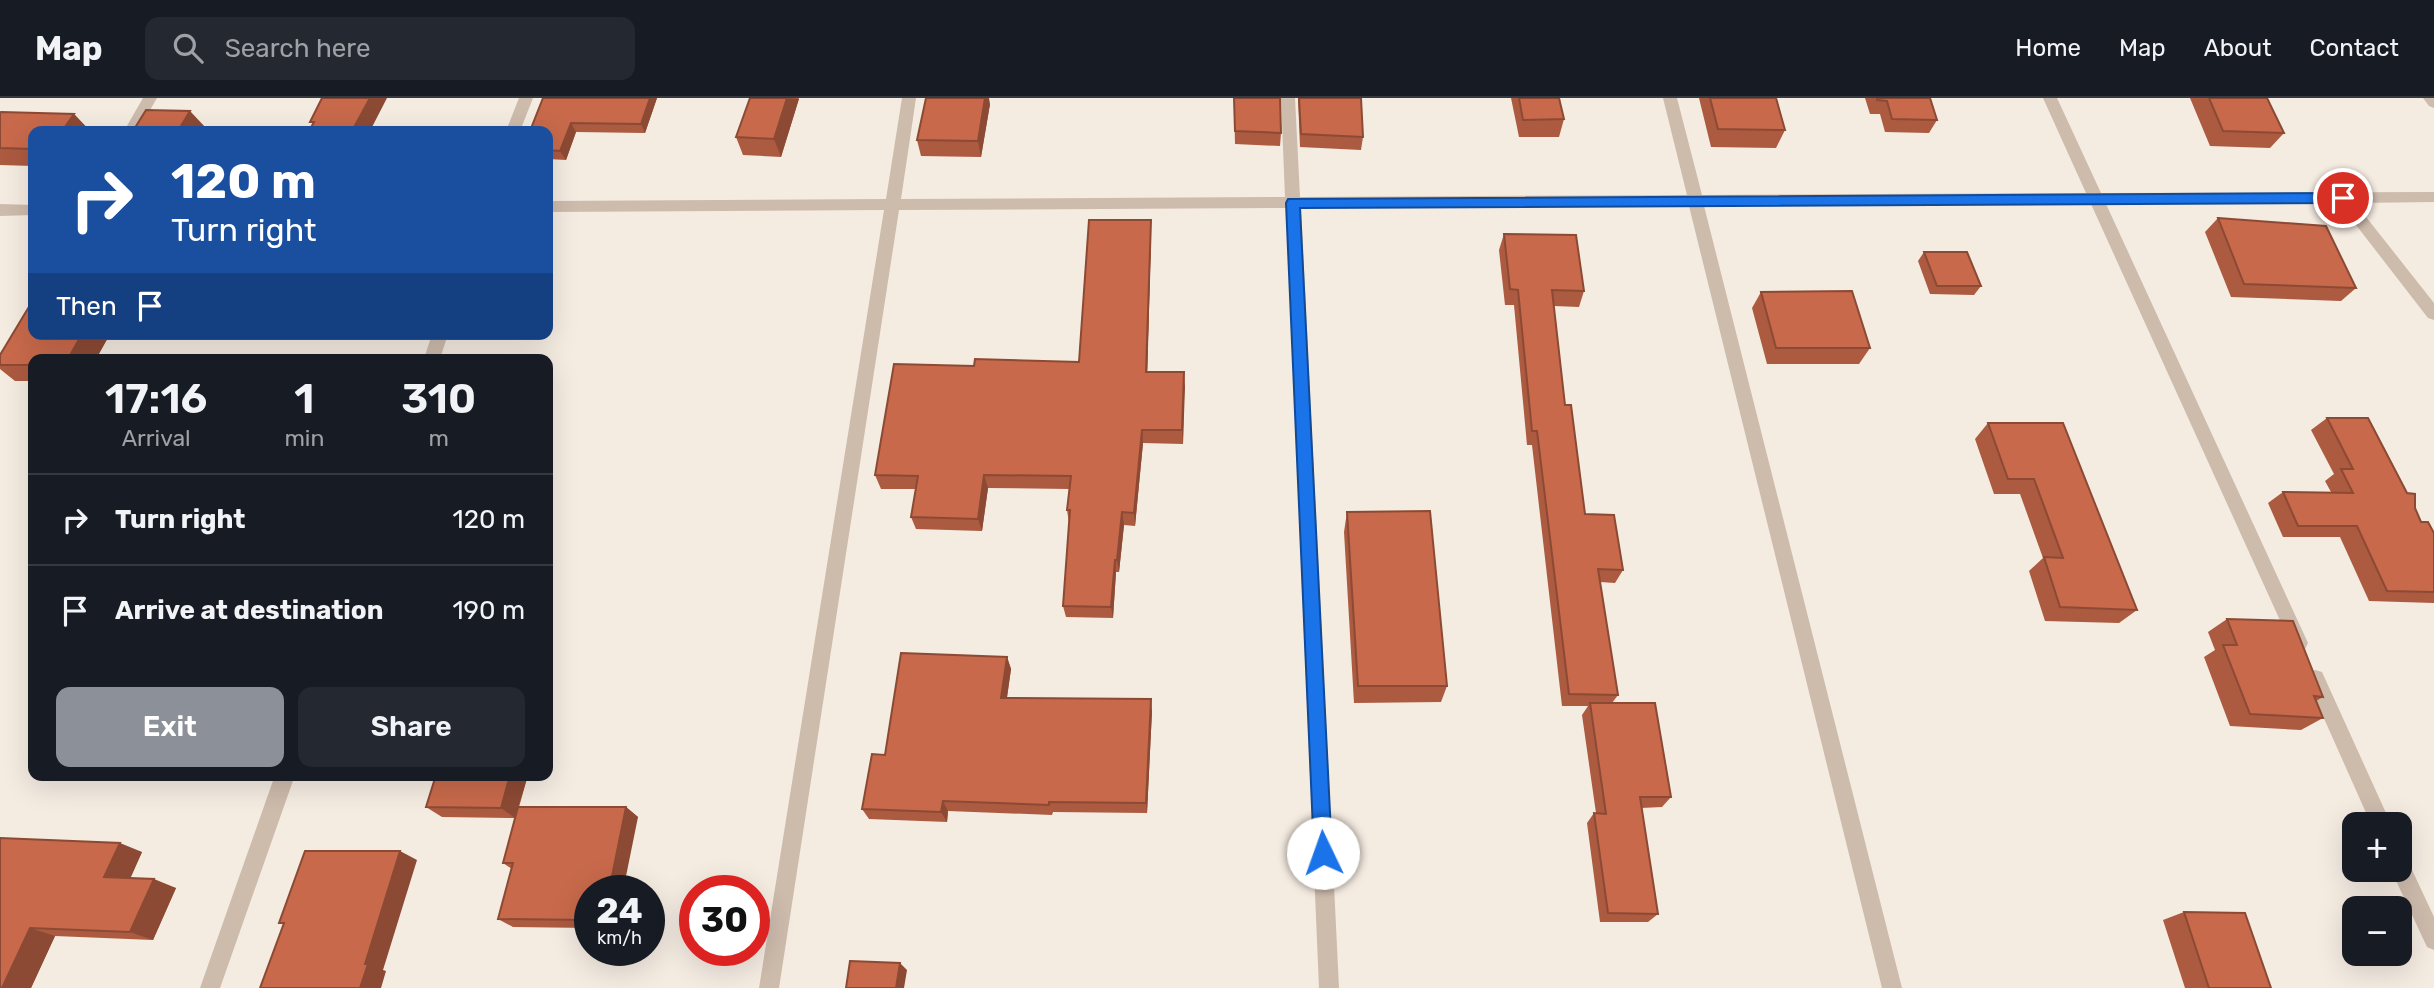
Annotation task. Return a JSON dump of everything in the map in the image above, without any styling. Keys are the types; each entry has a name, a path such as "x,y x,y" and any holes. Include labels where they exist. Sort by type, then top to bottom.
{"street":[{"path":"134,126 150,98"},
{"path":"515,126 526,98"},
{"path":"769,988 909,98"},
{"path":"1288,98 1329,988"},
{"path":"1670,98 1892,988"},
{"path":"2050,98 2376,812"},
{"path":"2430,98 2434,103"},
{"path":"553,206 2434,197"},
{"path":"2343,198 2434,314"},
{"path":"0,210 28,210"},
{"path":"210,988 283,781"},
{"path":"2407,882 2434,940"}],"building":[{"path":"322,98 370,98 355,126 312,126 314,122 310,122"},
{"path":"543,98 650,98 641,124 571,123 560,151 553,150 553,126 532,126"},
{"path":"750,98 787,98 774,139 736,137"},
{"path":"926,98 985,98 978,141 917,140"},
{"path":"1234,98 1280,98 1281,133 1235,131"},
{"path":"1299,98 1361,98 1363,137 1301,134"},
{"path":"1519,98 1559,98 1564,119 1523,120"},
{"path":"1710,98 1776,98 1785,130 1718,129"},
{"path":"1877,98 1930,98 1937,120 1892,119 1887,101"},
{"path":"2209,98 2267,98 2284,133 2223,131"},
{"path":"146,110 190,111 181,126 136,126"},
{"path":"0,113 74,114 66,126 28,126 28,149 0,148"},
{"path":"2218,218 2326,226 2356,288 2244,284"},
{"path":"1089,220 1151,220 1146,372 1184,372 1182,430 1142,430 1134,513 1122,512 1111,607 1063,606 1071,476 984,475 978,519 911,517 918,476 875,475 894,364 974,366 975,359 1079,362"},
{"path":"1504,234 1576,235 1584,291 1552,290 1565,405 1571,405 1585,514 1614,515 1623,570 1598,569 1618,695 1569,694 1537,431 1532,431 1518,290 1510,289"},
{"path":"1924,252 1967,252 1981,286 1937,286"},
{"path":"1852,291 1870,348 1776,348 1761,292"},
{"path":"28,308 28,340 79,340 71,354 28,354 28,365 0,365 0,355"},
{"path":"2327,418 2368,418 2407,493 2415,494 2415,508 2421,522 2428,522 2434,533 2434,592 2387,591 2357,526 2298,526 2283,492 2353,493 2341,469 2353,469"},
{"path":"1988,423 2063,423 2137,610 2060,607 2044,557 2063,558 2034,479 2008,479"},
{"path":"1430,511 1447,686 1358,686 1347,512"},
{"path":"2227,619 2293,621 2323,697 2314,696 2323,718 2250,714 2223,645 2237,645"},
{"path":"901,653 1007,657 1001,698 1151,699 1146,803 1049,802 1049,805 943,801 941,812 862,809 872,754 885,755"},
{"path":"1590,703 1655,703 1671,797 1640,797 1658,914 1608,913 1594,813 1606,814"},
{"path":"434,781 508,781 501,808 426,807"},
{"path":"518,807 626,807 612,875 574,875 574,920 498,919 513,863 503,863"},
{"path":"0,838 120,843 104,877 154,879 130,932 30,928 0,988"},
{"path":"305,851 400,851 360,988 260,988 284,923 279,923"},
{"path":"2184,912 2245,913 2271,988 2209,988"},
{"path":"850,961 900,963 896,988 846,988"}],"route":[{"path":"1323,853 1293,203 2343,198"}]}
